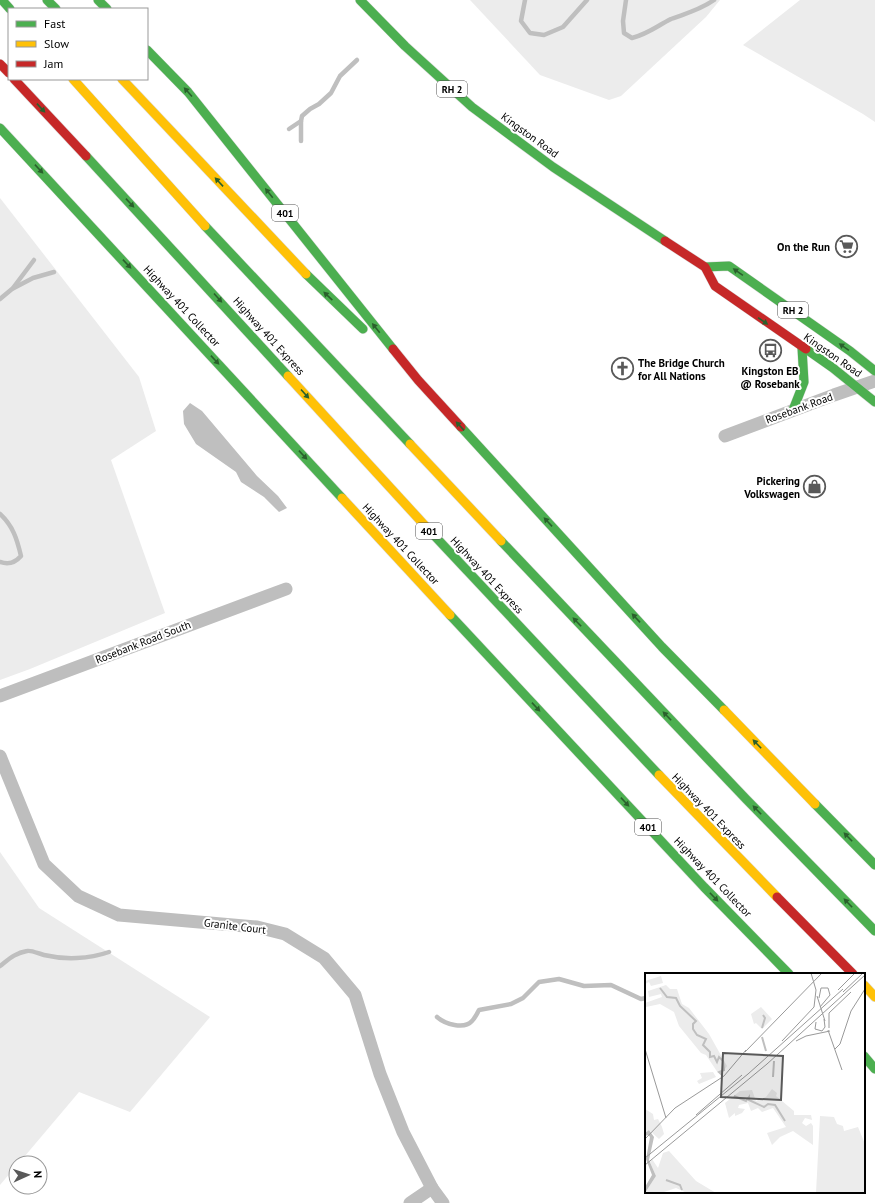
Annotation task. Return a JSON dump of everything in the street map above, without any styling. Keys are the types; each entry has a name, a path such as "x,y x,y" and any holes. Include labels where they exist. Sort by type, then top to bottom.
{"main road":[{"path":"2,0 9,8"},
{"path":"47,0 55,8"},
{"path":"98,0 106,8"},
{"name":"Kingston Road","path":"360,0 404,46 472,107 553,167 705,267 714,286 833,368 875,402"},
{"name":"401","path":"148,51 188,92 418,380 662,647 875,865"},
{"path":"0,64 8,72"},
{"name":"Highway 401 Express","path":"15,80 186,263 436,538 704,824 852,973"},
{"path":"74,80 231,255 465,504 746,799 875,931"},
{"path":"123,80 319,288 418,380"},
{"name":"Highway 401 Collector","path":"0,128 456,621 704,887 787,973"},
{"name":"Kingston Road","path":"705,267 729,266 850,351 875,371"},
{"path":"793,410 804,382 802,348"},
{"path":"865,987 875,997"},
{"path":"865,1053 875,1063"},
{"path":"865,1057 875,1069"}],"street":[{"name":"Rosebank Road","path":"724,436 875,381"},
{"name":"Rosebank Road South","path":"0,696 286,589"},
{"name":"Granite Court","path":"0,756 44,864 78,896 119,915 256,927 285,934 324,958 355,995 390,1102 403,1132 432,1188 443,1203"},
{"path":"410,1203 432,1188"}],"shaded area":[{"path":"470,0 720,0 706,17 621,96 609,100 540,75"},
{"path":"800,0 875,0 875,122 743,45"},
{"path":"0,198 139,377 156,431 111,460 165,613 0,680"},
{"path":"190,403 202,411 257,476 278,496 287,508 279,512 264,497 241,482 236,472 196,444 184,424 183,411"},
{"path":"0,852 39,908 210,1017 130,1112 79,1092 26,1155 8,1155 8,1176 0,1185"}],"waterway":[{"path":"525,0 521,21 530,33 544,35 563,27 587,0"},
{"path":"626,0 623,21 624,33 632,38 648,32 671,19 698,9 714,0"},
{"path":"301,141 302,116 331,93 340,76 357,60"},
{"path":"289,129 301,121"},
{"path":"13,288 34,260"},
{"path":"0,299 12,289 33,278 54,272"},
{"path":"0,514 14,533 21,556 12,563 0,562"},
{"path":"0,966 16,955 27,951 52,957 69,958 93,956 109,952"},
{"path":"437,1017 449,1024 460,1026 469,1024 479,1010 511,1004 523,998 539,982 559,979 584,986 611,985 641,999 645,998"}],"traffic: fast":[{"path":"2,0 9,8"},
{"path":"47,0 55,8"},
{"path":"98,0 106,8"},
{"path":"360,0 405,46 472,107 553,167 665,241"},
{"path":"148,51 188,92 393,349"},
{"path":"0,128 342,498"},
{"path":"86,156 288,376"},
{"path":"205,226 410,444"},
{"path":"705,267 729,266 850,351 875,371"},
{"path":"306,274 363,329"},
{"path":"793,410 804,382 802,348"},
{"path":"806,349 833,368 875,402"},
{"path":"461,427 662,647 724,710"},
{"path":"429,530 659,775"},
{"path":"501,541 746,799 875,931"},
{"path":"450,615 704,887 788,973"},
{"path":"815,804 875,865"},
{"path":"865,1057 875,1069"}],"traffic: slow":[{"path":"74,80 205,226"},
{"path":"123,80 306,274"},
{"path":"288,376 429,530"},
{"path":"410,444 501,541"},
{"path":"342,498 450,615"},
{"path":"724,710 815,804"},
{"path":"659,775 777,897"},
{"path":"865,986 875,997"}],"traffic: jam":[{"path":"0,64 8,72"},
{"path":"15,80 86,156"},
{"path":"665,241 705,267 715,286 806,349"},
{"path":"393,349 418,380 461,427"},
{"path":"777,897 852,973"}],"place":[{"name":"On the Run","path":"846,247"},
{"name":"Kingston EB @ Rosebank","path":"770,351"},
{"name":"The Bridge Church for All Nations","path":"622,369"},
{"name":"Pickering Volkswagen","path":"815,487"}]}
